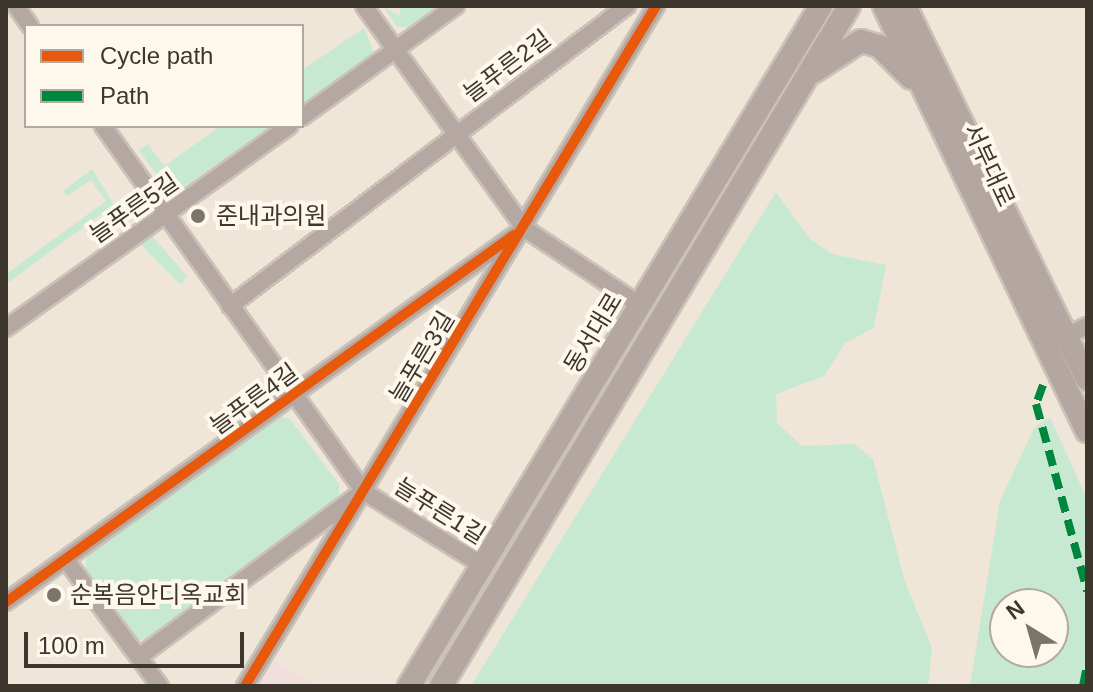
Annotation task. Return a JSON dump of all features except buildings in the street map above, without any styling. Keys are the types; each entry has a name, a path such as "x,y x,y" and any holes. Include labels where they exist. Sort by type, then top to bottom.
{"main road":[{"name":"동서대로","path":"409,686 821,6"},
{"path":"441,686 849,6"},
{"name":"서부대로","path":"884,6 934,110 1056,341 1087,379"},
{"name":"서부대로","path":"905,6 1056,341 1087,431"},
{"path":"808,74 861,41 879,46 934,110"}],"street":[{"path":"16,6 29,24"},
{"name":"늘푸른2길","path":"364,6 524,228 640,305"},
{"path":"304,116 456,6"},
{"name":"늘푸른2길","path":"455,135 627,6"},
{"name":"늘푸른3길","path":"245,686 656,6"},
{"name":"늘푸른1길","path":"104,128 363,491 482,565"},
{"name":"늘푸른5길","path":"6,328 286,128"},
{"path":"230,306 455,135"},
{"name":"늘푸른4길","path":"6,602 524,228"},
{"path":"1056,341 1087,326"},
{"name":"늘푸른3길","path":"139,657 363,491"},
{"path":"66,560 160,686"}],"shaded area":[{"path":"274,659 311,683 309,686 257,686"}],"green space":[{"path":"383,6 401,17 399,6 438,6 409,28 397,26"},
{"path":"364,28 374,53 304,103 304,69"},
{"path":"218,128 268,128 177,192 169,192 139,150 148,144 164,166"},
{"path":"92,169 114,205 6,284 6,274 106,201 91,180 67,196 63,191"},
{"path":"776,192 810,239 832,254 886,265 874,328 845,343 824,376 776,394 777,423 802,446 854,444 873,459 905,582 932,648 928,686 471,686"},
{"path":"152,236 187,276 181,285 140,244"},
{"path":"277,416 290,419 339,484 339,500 149,640 138,640 86,572 86,556"},
{"path":"1050,417 1087,499 1087,686 970,686 1000,501 1034,428"}],"marked path":[{"path":"1043,385 1036,404 1087,591"},
{"path":"1083,686 1087,666"}],"cycle path":[{"path":"245,686 656,6"},
{"path":"6,602 514,235"}],"place":[{"name":"준내과의원","path":"198,216"},
{"name":"순복음안디옥교회","path":"54,595"}]}
